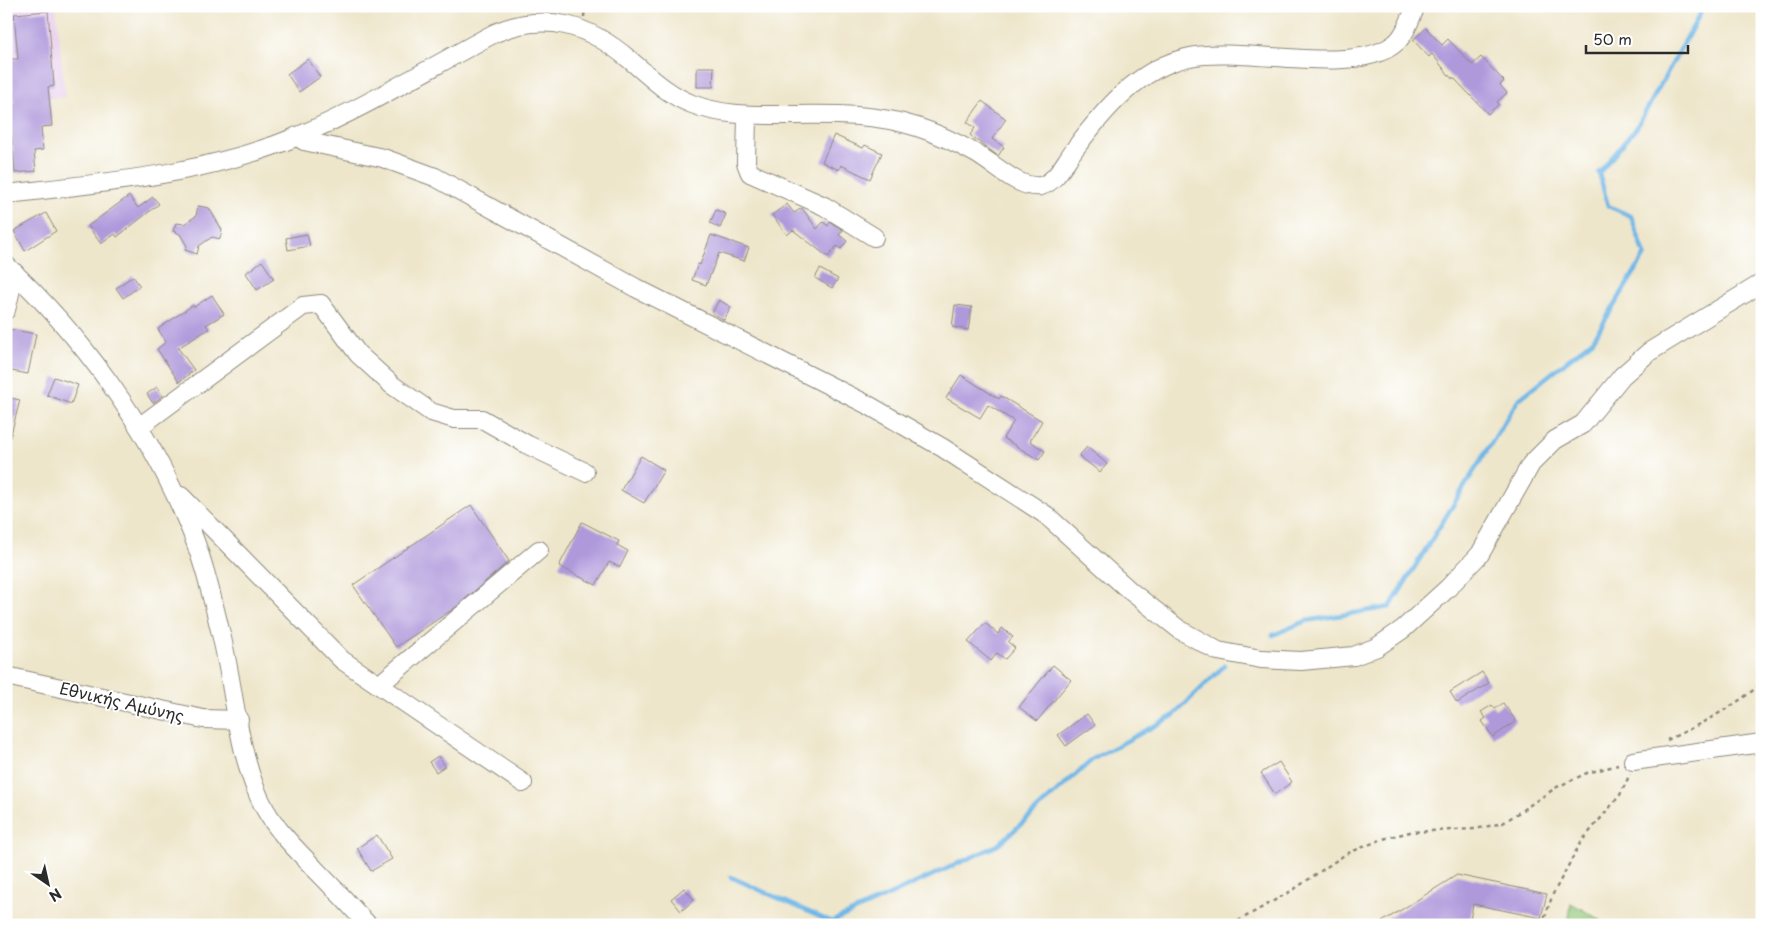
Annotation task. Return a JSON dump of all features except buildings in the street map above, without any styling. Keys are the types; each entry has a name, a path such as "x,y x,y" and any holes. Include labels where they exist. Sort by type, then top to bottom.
{"street":[{"path":"6,194 152,177 250,153 297,136 495,33 513,26 536,22 567,25 597,38 619,51 684,101 717,112 747,115 869,117 905,123 924,129 974,152 1024,184 1042,186 1055,178 1086,135 1136,82 1169,62 1211,54 1307,59 1366,56 1387,49 1398,41 1416,6"},
{"path":"747,115 746,164 750,173 824,206 874,237"},
{"path":"297,136 304,141 403,164 435,177 636,288 870,406 942,448 1046,516 1129,590 1180,630 1218,651 1260,659 1301,661 1354,656 1377,647 1403,629 1448,588 1480,554 1531,464 1555,440 1583,424 1622,376 1649,352 1762,283"},
{"path":"6,310 11,269"},
{"path":"11,269 44,303 71,335 139,427 172,487 204,567 221,632 252,777 270,817 290,843 368,925"},
{"path":"139,427 303,306 313,303 321,304 346,341 358,354 392,385 431,412 454,419 482,419 585,472"},
{"path":"172,487 323,643 342,660 523,783"},
{"path":"380,685 539,550"},
{"name":"Εθνικής Αμύνης","path":"6,676 204,719 239,720"},
{"path":"1633,761 1762,743"}],"path":[{"path":"1664,742 1707,721 1762,683"},
{"path":"1231,925 1293,890 1346,854 1383,839 1410,832 1475,830 1502,823 1572,780 1587,773 1633,761 1630,774 1620,795 1581,842 1553,894 1542,925"}],"shaded area":[{"path":"6,6 56,6 65,97 6,103"}],"green space":[{"path":"1571,903 1609,925 1568,925"}],"waterway":[{"path":"1273,635 1306,621 1390,607 1518,400 1593,340 1645,255 1631,216 1608,206 1599,173 1637,127 1701,12 1701,6"},
{"path":"731,877 831,922 998,845 1093,759 1173,716 1225,665"}]}
